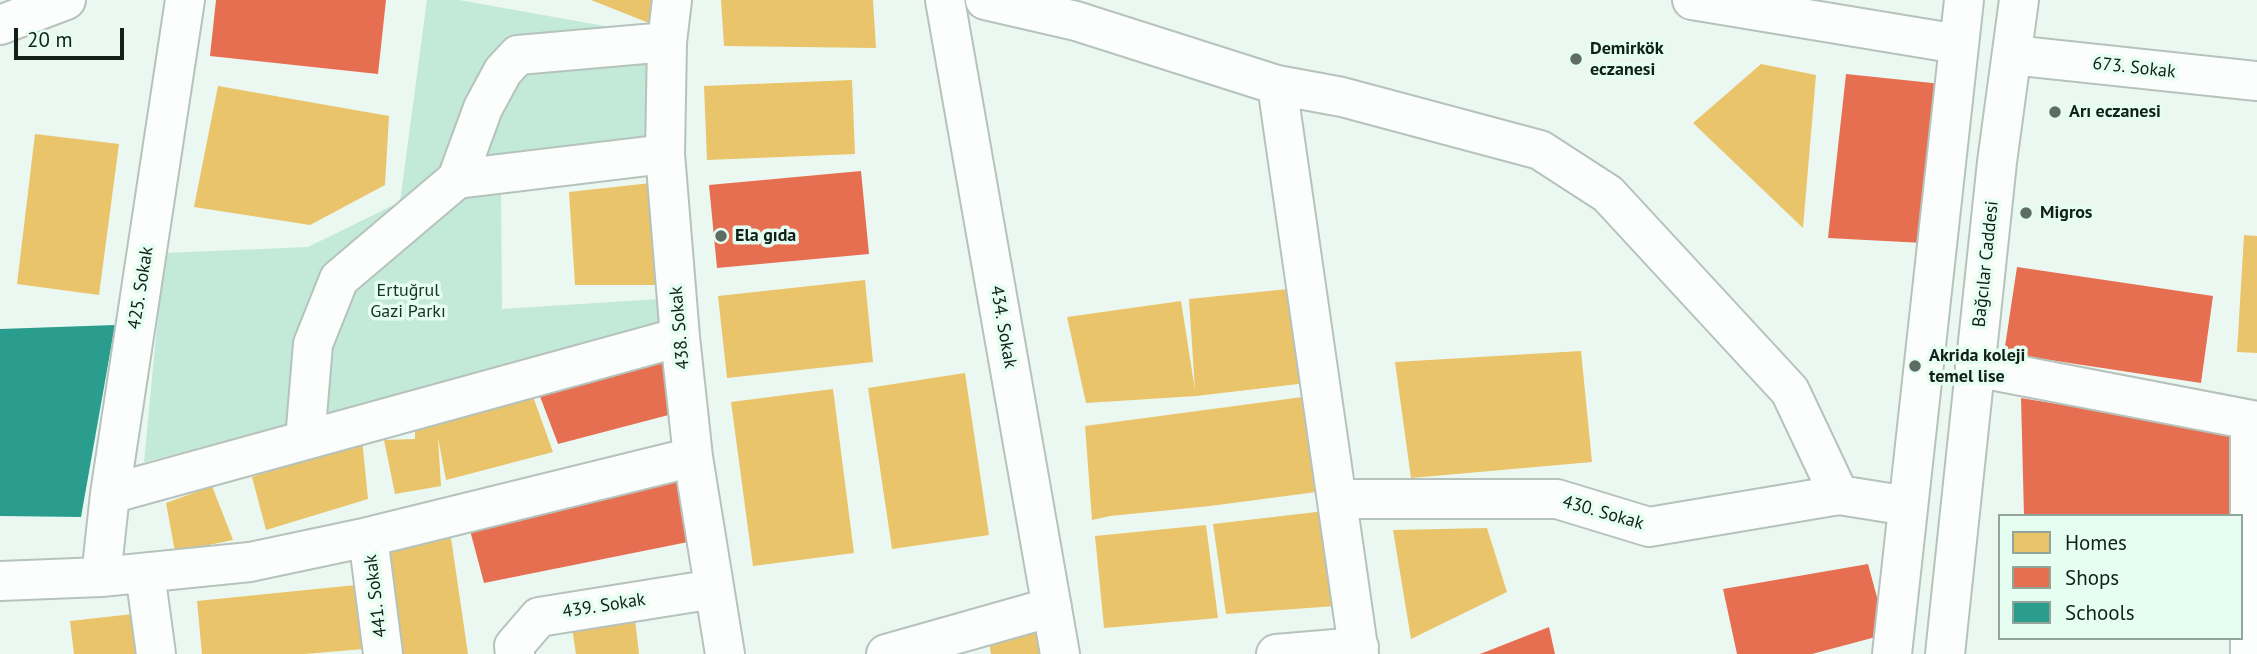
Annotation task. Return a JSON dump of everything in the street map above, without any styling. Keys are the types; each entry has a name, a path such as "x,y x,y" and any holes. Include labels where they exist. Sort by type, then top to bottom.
{"street":[{"path":"0,25 66,0"},
{"name":"425. Sokak","path":"101,577 110,494 185,0"},
{"name":"438. Sokak","path":"671,0 667,42 665,154 680,337 693,457 725,654"},
{"name":"434. Sokak","path":"945,0 1060,654"},
{"path":"985,0 1076,22 1277,85 1342,97 1540,150 1608,194 1790,391 1839,495"},
{"name":"673. Sokak","path":"1692,0 2012,55 2257,81"},
{"path":"1892,654 1964,0"},
{"name":"Bağcılar Caddesi","path":"1945,654 1997,162 2020,0"},
{"path":"305,440 313,344 339,279 457,179 483,108 503,71 518,55 667,42"},
{"path":"1276,654 1359,650 1277,85"},
{"path":"457,179 665,154"},
{"path":"110,494 680,337"},
{"path":"1975,367 2254,420 2250,654"},
{"path":"0,581 101,577 250,562 369,537 693,457"},
{"name":"430. Sokak","path":"1337,499 1556,499 1649,527 1839,495 1908,506"},
{"name":"441. Sokak","path":"369,537 383,654"},
{"path":"145,573 156,654"},
{"name":"439. Sokak","path":"515,654 514,646 539,617 714,589"},
{"path":"886,654 1052,607"}],"green space":[{"name":"Ertuğrul Gazi Parkı","path":"427,0 459,0 649,34 658,169 501,186 502,309 659,299 665,333 144,462 164,253 308,247 400,202"}],"building: Homes":[{"path":"591,0 655,0 654,25"},
{"path":"721,0 873,0 876,48 724,46"},
{"path":"1761,64 1816,75 1803,228 1693,123"},
{"path":"852,80 855,154 707,160 704,86"},
{"path":"218,86 389,116 385,185 310,225 194,207"},
{"path":"35,134 119,144 99,295 17,284"},
{"path":"651,183 657,285 575,285 569,192"},
{"path":"2244,235 2257,236 2257,353 2237,352"},
{"path":"865,280 873,362 727,378 718,296"},
{"path":"1298,288 1307,383 1196,396 1086,403 1067,317 1181,301 1195,390 1189,299"},
{"path":"1581,351 1592,462 1411,478 1395,362"},
{"path":"965,373 989,535 892,549 868,388"},
{"path":"833,389 854,553 753,566 731,402"},
{"path":"531,391 553,452 446,480 438,438 441,486 395,494 384,440 415,439 415,417"},
{"path":"1310,396 1324,491 1092,520 1085,426"},
{"path":"362,438 368,499 266,530 252,477"},
{"path":"212,486 233,540 175,552 166,503"},
{"path":"1325,511 1335,606 1226,614 1213,524"},
{"path":"1206,525 1218,618 1104,628 1095,536"},
{"path":"1487,528 1507,592 1411,639 1393,530"},
{"path":"451,538 468,654 402,654 386,547"},
{"path":"356,585 363,649 305,654 202,654 197,601"},
{"path":"634,611 639,654 576,654 571,622"},
{"path":"142,613 146,654 74,654 70,621"},
{"path":"1036,633 1040,654 991,654 989,642"}],"building: Shops":[{"path":"216,0 386,0 378,74 210,56"},
{"path":"1846,74 1942,84 1923,243 1828,238"},
{"path":"861,171 869,254 717,268 709,185"},
{"path":"2017,267 2213,296 2201,383 2004,353"},
{"path":"681,345 680,412 558,444 533,378"},
{"path":"2021,398 2230,432 2232,514 2024,514"},
{"path":"683,469 693,541 484,583 467,519"},
{"path":"1868,564 1887,634 1812,654 1737,654 1723,589"},
{"path":"1549,627 1555,654 1480,654"}],"building: Schools":[{"path":"115,325 81,517 0,516 0,329"}],"place":[{"name":"Demirkök eczanesi","path":"1576,59"},
{"name":"Arı eczanesi","path":"2055,112"},
{"name":"Migros","path":"2026,213"},
{"name":"Ela gıda","path":"721,236"},
{"name":"Akrida koleji temel lise","path":"1915,366"}]}
